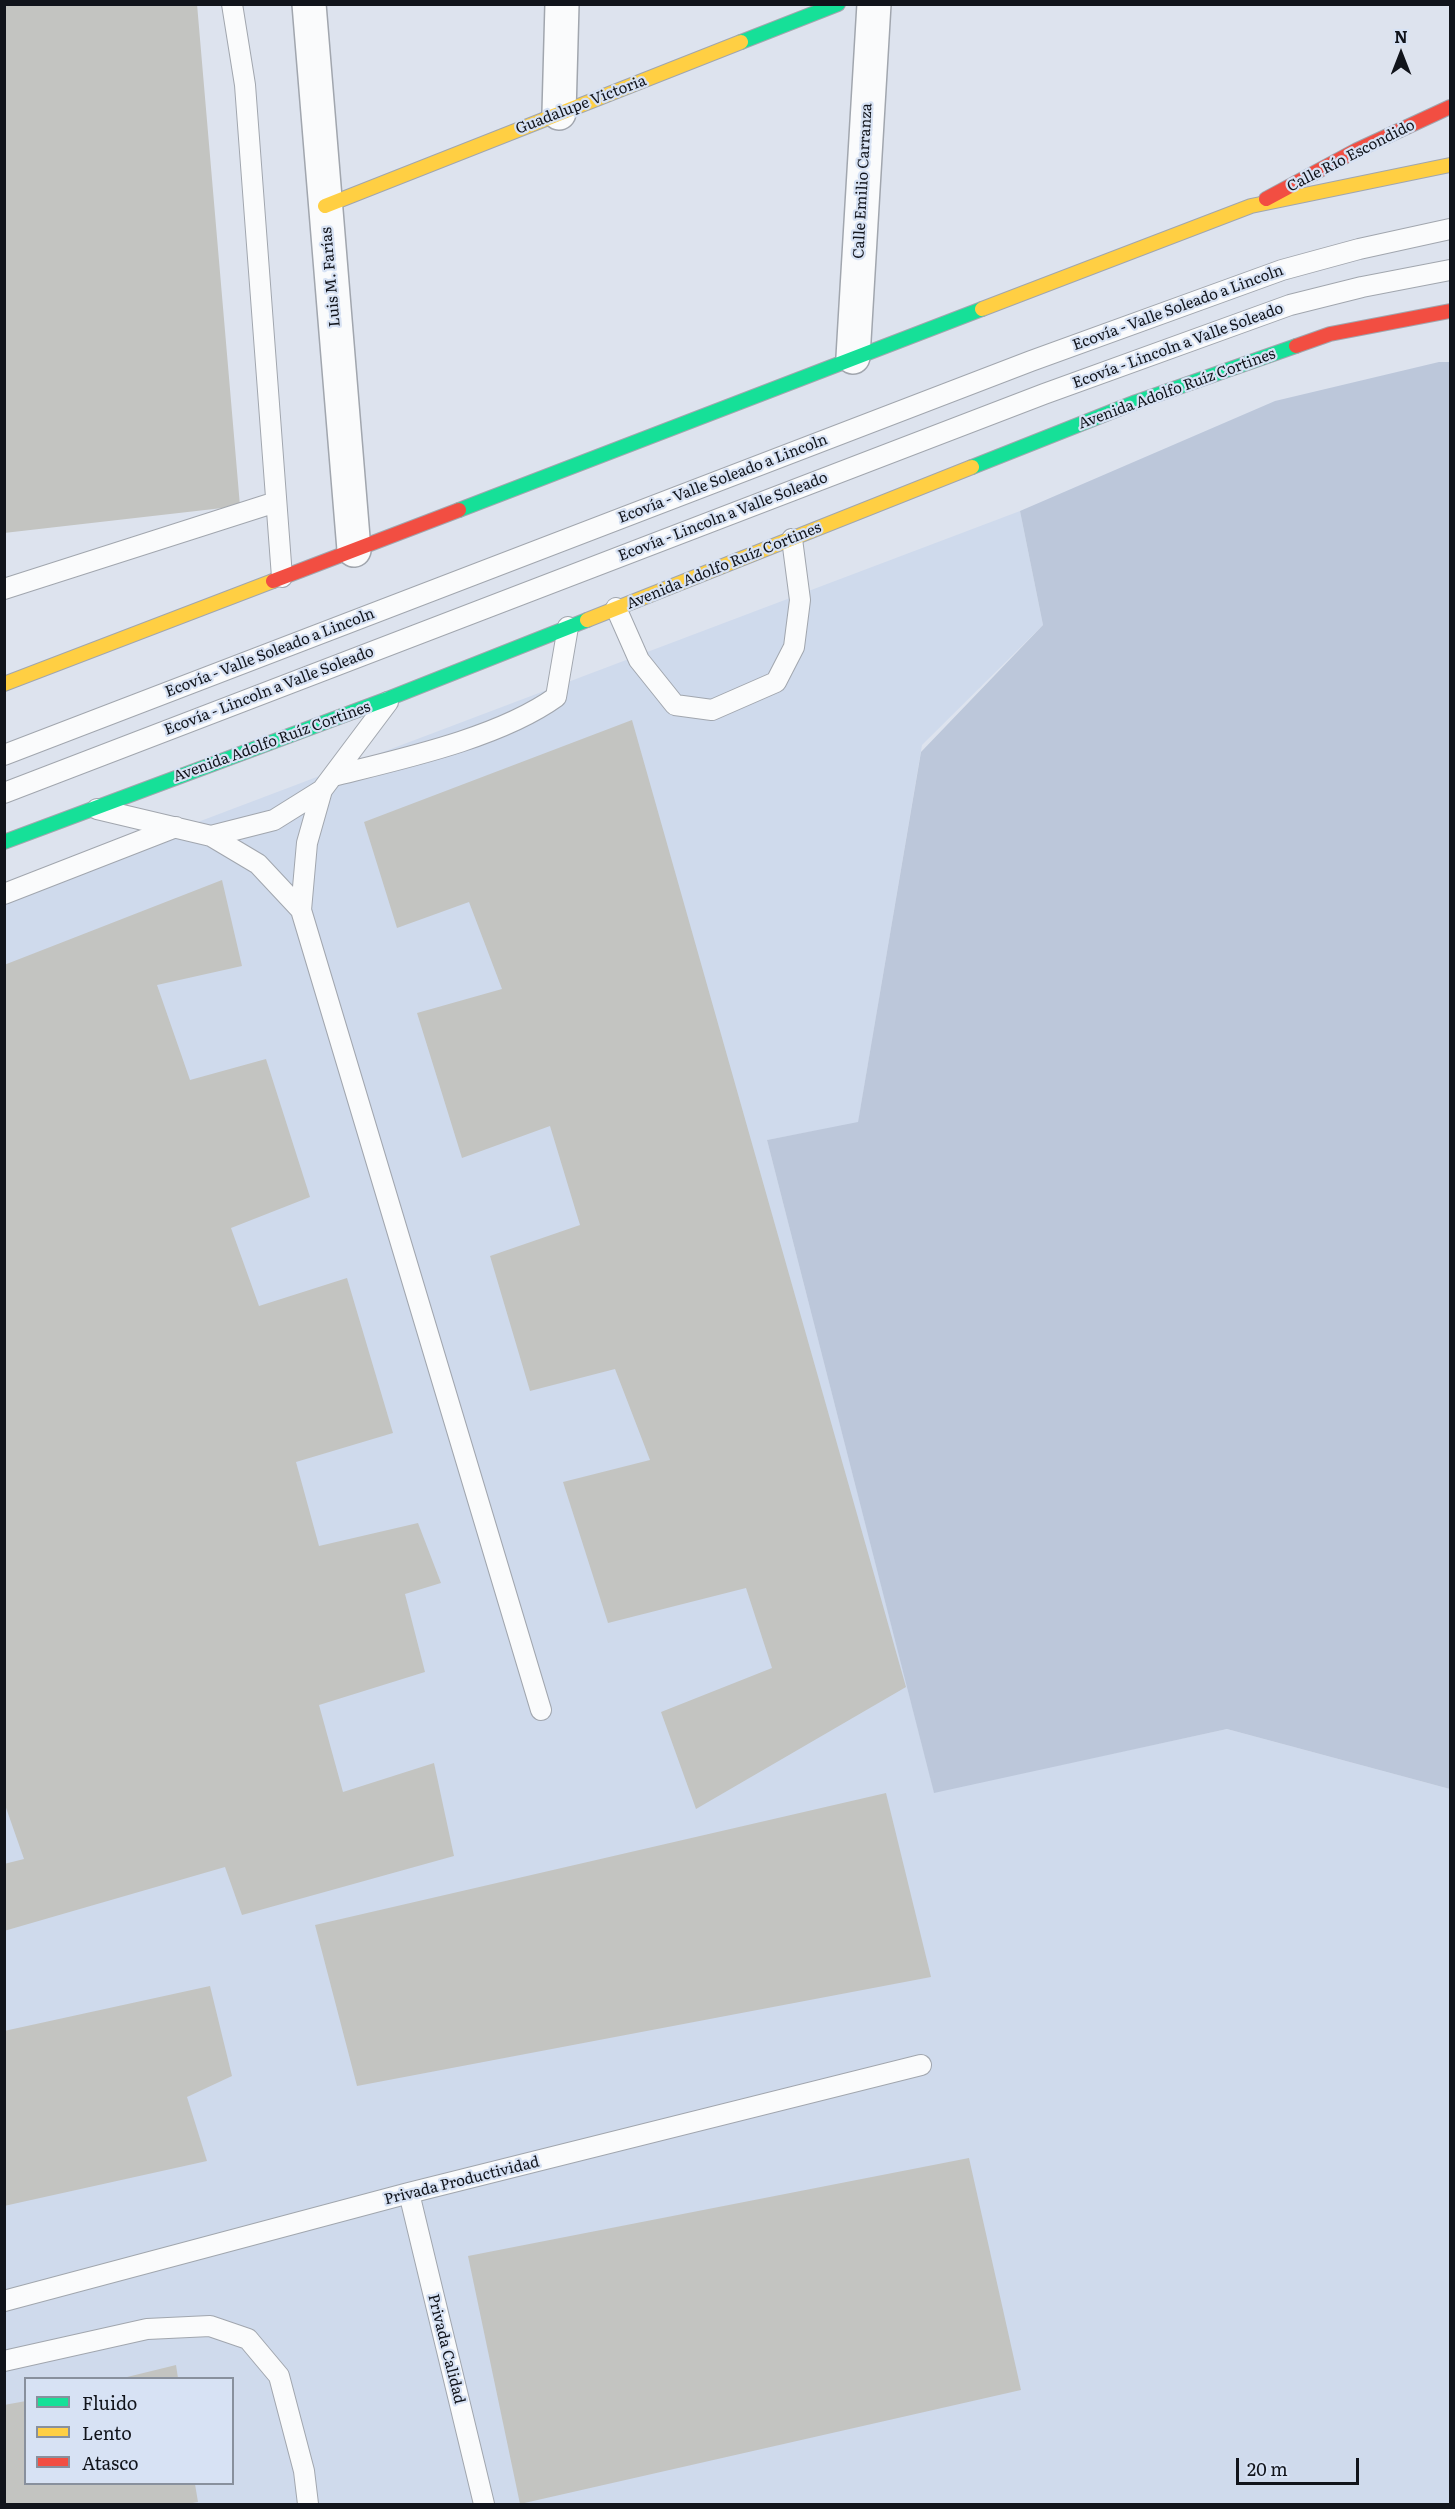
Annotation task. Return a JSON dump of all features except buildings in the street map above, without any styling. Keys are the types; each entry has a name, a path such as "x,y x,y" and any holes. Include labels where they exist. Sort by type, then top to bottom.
{"main road":[{"name":"Guadalupe Victoria","path":"325,207 838,4"},
{"name":"Calle Río Escondido","path":"1251,207 1358,150 1450,107"},
{"path":"4,684 853,357 1251,207 1450,165"},
{"name":"Avenida Adolfo Ruíz Cortines","path":"4,842 390,698 1136,402 1330,334 1450,311"}],"street":[{"name":"Luis M. Farías","path":"309,4 354,550"},
{"path":"559,113 562,4"},
{"name":"Calle Emilio Carranza","path":"853,357 874,4"}],"lane":[{"path":"232,4 245,85 282,577"},
{"name":"Ecovía - Valle Soleado a Lincoln","path":"4,755 1031,361 1282,270 1359,249 1450,229"},
{"name":"Ecovía - Lincoln a Valle Soleado","path":"4,793 1044,394 1268,313 1362,287 1450,270"},
{"path":"4,590 276,502"},
{"path":"616,608 639,660 675,705 712,710 776,682 794,647 800,600 792,539"},
{"path":"211,836 274,820 327,783 427,752 534,713 556,697 568,627"},
{"path":"390,698 327,783 308,843 301,910 541,1710"},
{"path":"94,808 211,836 258,864 301,910"},
{"path":"4,894 176,827"},
{"name":"Privada Productividad","path":"4,2301 409,2193 921,2065"},
{"name":"Privada Calidad","path":"409,2193 484,2505"},
{"path":"4,2361 147,2328 210,2326 248,2339 279,2376 304,2471 308,2505"}],"shaded area":[{"path":"1439,362 1450,362 1450,1789 1227,1729 934,1793 767,1140 858,1122 921,752 1043,625 1020,511 1275,401"},
{"path":"1020,511 1043,625 922,745 858,1123 767,1140 934,1792 1227,1729 1450,1789 1450,2504 5,2504 5,895"}],"traffic: fast":[{"path":"741,42 838,4"},
{"path":"459,510 982,309"},
{"path":"972,467 1136,402 1296,346"},
{"path":"4,842 390,698 587,620"}],"traffic: slow":[{"path":"325,206 741,42"},
{"path":"982,309 1251,206 1450,165"},
{"path":"587,620 972,467"},
{"path":"4,684 273,581"}],"traffic: jam":[{"path":"1266,199 1357,150 1450,107"},
{"path":"1296,346 1330,334 1450,311"},
{"path":"273,581 459,510"}]}
